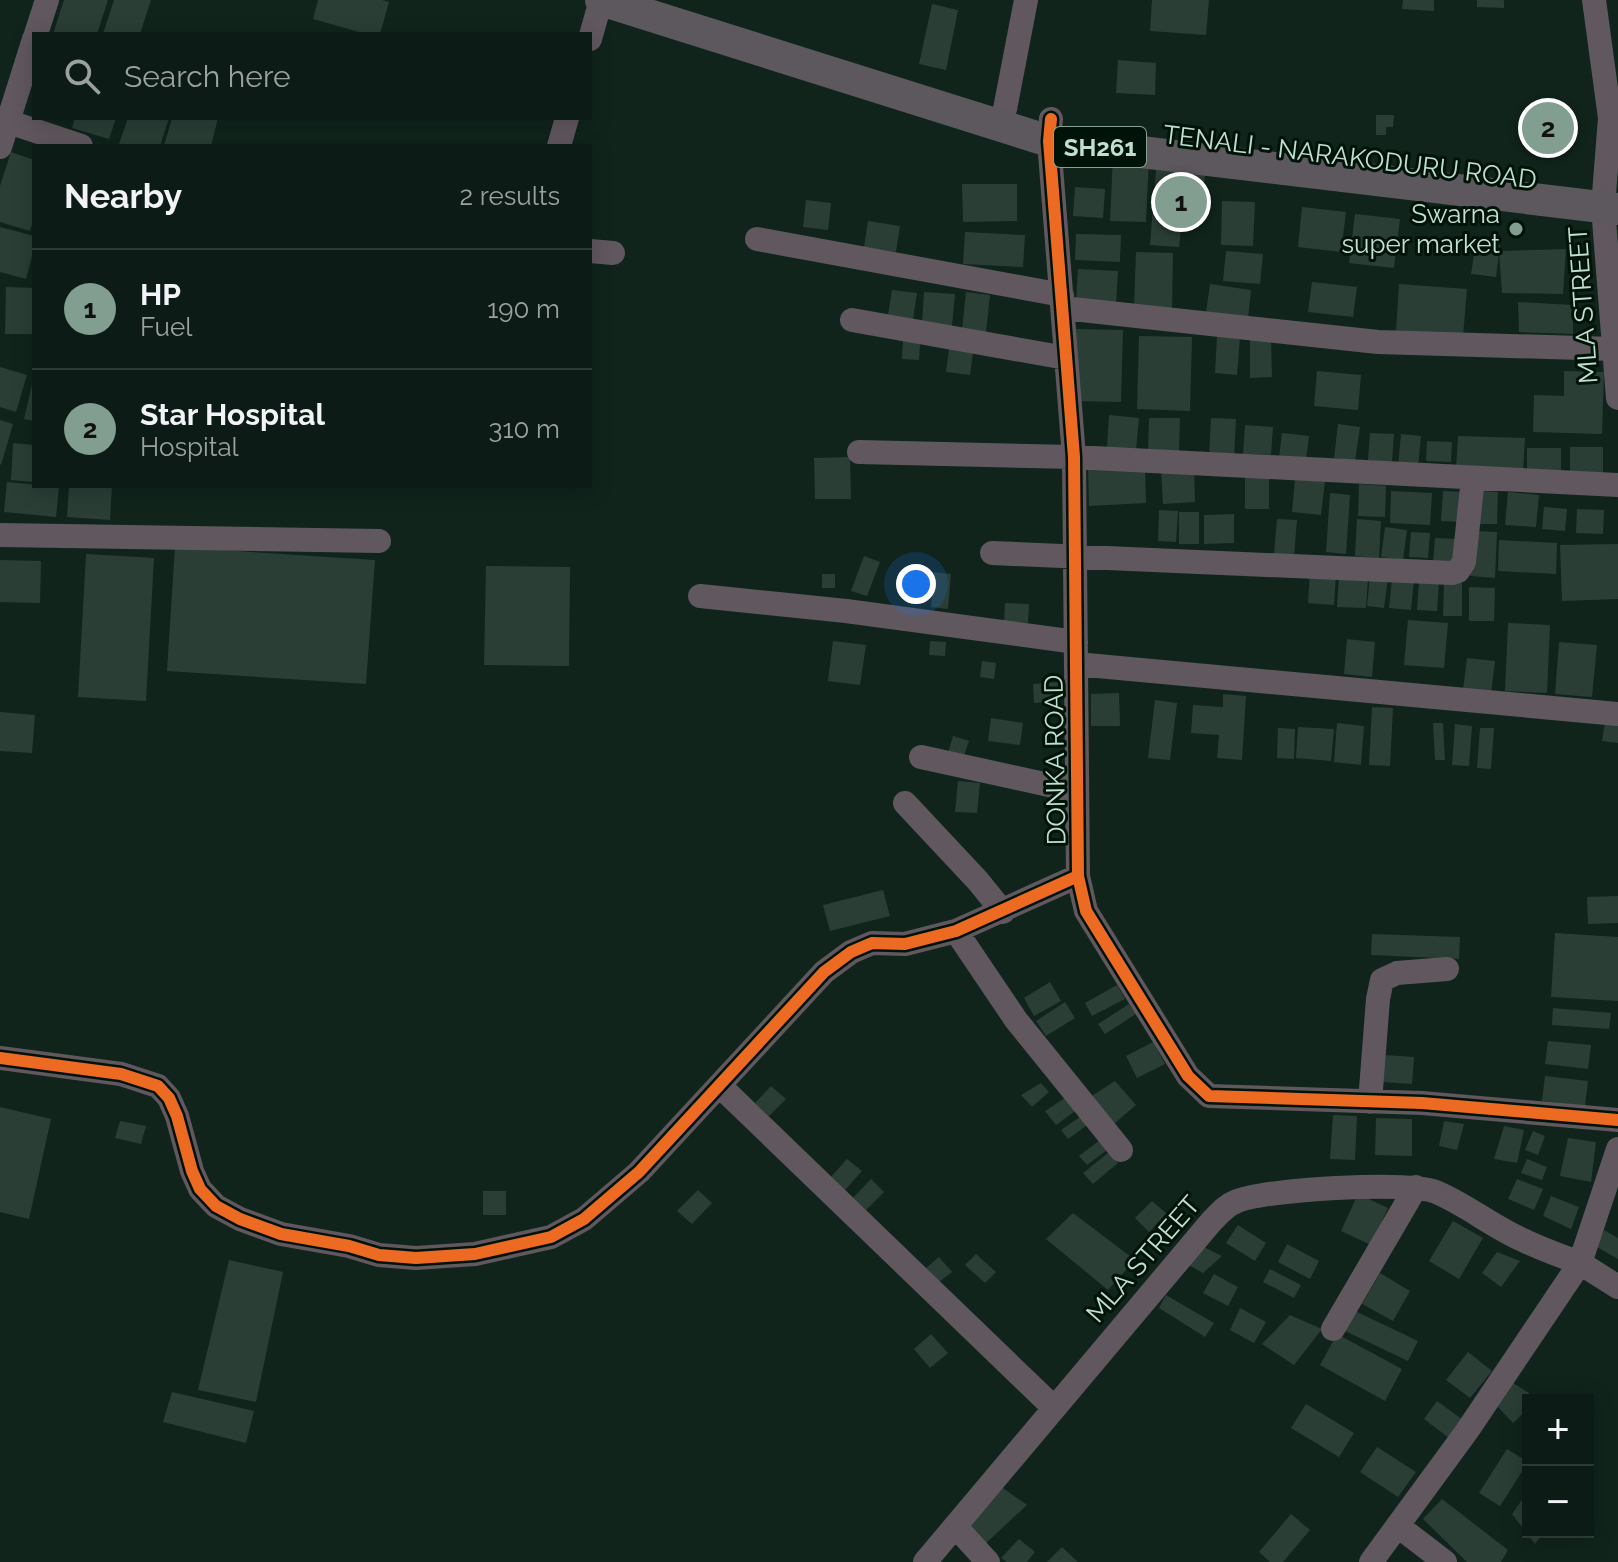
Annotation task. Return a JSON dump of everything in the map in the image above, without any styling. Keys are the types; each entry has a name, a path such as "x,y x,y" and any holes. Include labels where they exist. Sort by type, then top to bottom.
{"main road":[{"name":"TENALI - NARAKODURU ROAD","path":"601,0 1050,130 1225,164 1611,199"},
{"name":"TENALI - NARAKODURU ROAD","path":"668,0 1005,109 1050,130"}],"street":[{"path":"36,32 47,0"},
{"path":"592,32 601,0"},
{"path":"1005,109 1026,0"},
{"name":"MLA STREET","path":"1603,13 1610,118 1614,349 1618,398"},
{"path":"0,147 4,120 32,44"},
{"path":"4,120 75,144"},
{"path":"560,144 566,120"},
{"name":"DONKA ROAD","path":"1050,130 1074,457 1078,876 1086,911 1199,1089 1209,1096 1522,1110 1618,1120"},
{"path":"757,239 1062,301 1378,342 1614,349"},
{"path":"852,320 1066,358"},
{"path":"859,452 1074,457 1618,485"},
{"path":"992,553 1452,573 1458,571 1464,562 1473,478"},
{"path":"0,535 379,541"},
{"path":"700,596 820,608 1076,653 1618,714"},
{"path":"921,757 1076,791"},
{"path":"905,803 1003,912"},
{"path":"0,1058 121,1074 158,1086 169,1098 177,1116 200,1189 216,1206 240,1219 281,1234 349,1246 379,1255 475,1254 551,1237 584,1219 639,1172 824,972 851,952 879,942 905,944 956,931 1078,876"},
{"path":"956,931 1016,1020 1121,1150"},
{"path":"1370,1102 1382,980 1397,973 1447,969"},
{"path":"720,1086 1053,1407"},
{"path":"1371,1562 1467,1431 1580,1263 1618,1149"},
{"path":"1333,1329 1416,1187"},
{"name":"MLA STREET","path":"925,1562 1211,1222 1236,1201 1314,1191 1416,1187 1436,1192 1522,1240 1580,1263 1618,1287"},
{"path":"955,1526 988,1562"},
{"path":"1398,1526 1445,1562"}],"building":[{"path":"64,0 108,0 98,32 54,32"},
{"path":"114,0 151,0 141,32 104,32"},
{"path":"318,0 389,2 381,32 359,32 313,19"},
{"path":"1152,0 1209,0 1206,35 1150,31"},
{"path":"1403,0 1434,0 1434,11 1402,9"},
{"path":"1477,0 1504,0 1504,8 1477,7"},
{"path":"932,4 958,10 946,70 919,64"},
{"path":"1118,60 1156,63 1155,95 1116,93"},
{"path":"1536,110 1567,111 1565,147 1534,146"},
{"path":"1376,115 1394,115 1393,127 1386,127 1386,135 1376,135"},
{"path":"74,120 115,120 109,139 72,128"},
{"path":"127,120 168,120 161,144 119,144"},
{"path":"171,120 218,120 212,144 165,144"},
{"path":"11,152 32,159 30,231 0,222 0,186"},
{"path":"1113,157 1149,158 1146,222 1110,221"},
{"path":"1156,170 1205,174 1201,221 1182,220 1179,247 1150,245"},
{"path":"962,184 1017,184 1017,221 963,222"},
{"path":"1075,187 1105,189 1103,218 1073,216"},
{"path":"806,200 831,203 828,230 803,227"},
{"path":"1222,201 1255,202 1253,246 1221,245"},
{"path":"1302,207 1346,212 1341,252 1298,247"},
{"path":"1355,214 1400,219 1394,268 1349,263"},
{"path":"868,221 900,226 896,252 864,247"},
{"path":"0,227 32,235 32,256 26,279 0,272"},
{"path":"965,232 1025,235 1023,267 963,264"},
{"path":"1076,234 1121,235 1120,262 1075,260"},
{"path":"1476,242 1500,245 1496,277 1471,274"},
{"path":"1566,249 1563,294 1502,293 1499,251"},
{"path":"1226,251 1263,254 1260,284 1223,281"},
{"path":"1136,252 1173,253 1172,309 1134,307"},
{"path":"1078,269 1118,271 1116,304 1076,302"},
{"path":"1312,282 1357,287 1353,317 1308,312"},
{"path":"1210,284 1251,290 1248,319 1206,313"},
{"path":"1399,284 1467,289 1463,336 1396,331"},
{"path":"6,287 32,288 32,334 5,334"},
{"path":"892,290 917,293 913,319 888,315"},
{"path":"924,292 955,294 952,326 922,323"},
{"path":"966,292 990,295 986,333 962,330"},
{"path":"1518,302 1573,305 1573,334 1519,332"},
{"path":"1076,329 1123,330 1121,402 1074,401"},
{"path":"1139,336 1192,337 1190,411 1137,409"},
{"path":"1217,336 1240,337 1237,375 1215,373"},
{"path":"1250,339 1271,339 1272,377 1250,378"},
{"path":"903,341 920,342 919,360 902,359"},
{"path":"949,349 973,352 970,375 946,372"},
{"path":"0,367 27,375 16,412 0,407"},
{"path":"1317,371 1361,375 1358,410 1314,406"},
{"path":"1564,371 1604,372 1602,434 1533,432 1534,395 1564,396"},
{"path":"32,384 32,421 24,419"},
{"path":"1109,415 1139,418 1136,450 1107,447"},
{"path":"1149,418 1180,418 1179,452 1148,451"},
{"path":"1211,418 1236,419 1234,459 1209,457"},
{"path":"0,420 13,424 1,465 0,464"},
{"path":"1338,424 1360,427 1355,461 1334,458"},
{"path":"1245,425 1273,427 1271,455 1243,454"},
{"path":"1282,433 1309,436 1306,460 1279,458"},
{"path":"1370,433 1394,434 1392,462 1368,460"},
{"path":"1401,434 1421,436 1418,468 1398,466"},
{"path":"1458,436 1525,438 1523,472 1456,470"},
{"path":"1427,441 1452,442 1451,462 1426,461"},
{"path":"13,443 32,445 32,482 11,480"},
{"path":"1570,447 1603,447 1603,475 1570,475"},
{"path":"1527,448 1561,448 1561,473 1527,473"},
{"path":"850,457 851,499 815,499 814,458"},
{"path":"1145,465 1146,503 1089,506 1088,468"},
{"path":"1194,468 1195,502 1163,504 1161,469"},
{"path":"1245,469 1269,469 1269,509 1245,509"},
{"path":"1295,478 1325,481 1321,515 1292,512"},
{"path":"7,482 32,484 32,488 59,488 56,517 4,512"},
{"path":"1359,484 1386,486 1385,517 1358,516"},
{"path":"69,488 112,488 110,520 67,517"},
{"path":"1391,491 1432,493 1430,525 1390,523"},
{"path":"1443,491 1463,492 1461,522 1441,521"},
{"path":"1477,491 1498,492 1497,524 1476,524"},
{"path":"1508,492 1539,495 1536,527 1505,525"},
{"path":"1330,493 1350,495 1346,554 1326,552"},
{"path":"1544,507 1567,509 1565,531 1542,529"},
{"path":"1577,509 1604,510 1603,534 1576,533"},
{"path":"1159,510 1178,511 1176,542 1158,541"},
{"path":"1179,512 1199,512 1199,544 1179,544"},
{"path":"1234,514 1234,543 1204,544 1204,515"},
{"path":"1277,519 1297,520 1294,556 1274,554"},
{"path":"1357,519 1381,521 1379,558 1355,556"},
{"path":"1385,527 1407,530 1403,560 1381,557"},
{"path":"1472,531 1497,532 1495,578 1470,576"},
{"path":"1411,532 1430,533 1428,558 1409,557"},
{"path":"1435,538 1458,539 1456,565 1433,563"},
{"path":"1499,540 1557,543 1556,574 1498,571"},
{"path":"1618,544 1618,599 1562,601 1560,545"},
{"path":"175,547 375,560 366,684 167,671"},
{"path":"86,554 154,558 146,701 78,697"},
{"path":"864,556 880,562 867,596 851,591"},
{"path":"0,560 41,561 40,603 0,602"},
{"path":"486,566 570,567 569,666 484,665"},
{"path":"934,572 951,574 948,609 931,607"},
{"path":"1310,573 1336,575 1334,605 1308,603"},
{"path":"822,574 835,574 835,588 822,588"},
{"path":"1339,576 1368,577 1366,608 1337,607"},
{"path":"1370,576 1388,578 1384,608 1367,606"},
{"path":"1392,578 1414,580 1411,610 1389,608"},
{"path":"1419,581 1439,582 1437,611 1417,610"},
{"path":"1444,583 1462,583 1462,616 1443,616"},
{"path":"1469,587 1495,588 1494,621 1469,621"},
{"path":"1005,603 1029,604 1028,623 1004,622"},
{"path":"1408,620 1448,623 1444,668 1404,665"},
{"path":"1508,623 1550,625 1547,693 1505,691"},
{"path":"1347,639 1375,642 1372,677 1344,674"},
{"path":"833,641 866,645 860,685 828,681"},
{"path":"930,641 946,642 945,656 929,655"},
{"path":"1559,642 1597,645 1592,697 1555,694"},
{"path":"1467,658 1495,661 1491,694 1463,690"},
{"path":"982,661 996,663 994,679 980,677"},
{"path":"1059,682 1060,701 1034,703 1033,684"},
{"path":"1119,693 1120,726 1091,726 1091,694"},
{"path":"1223,694 1246,696 1242,760 1217,758 1219,735 1191,733 1193,705 1223,707"},
{"path":"1155,700 1177,703 1170,760 1148,758"},
{"path":"1372,707 1393,708 1390,766 1369,765"},
{"path":"0,712 35,715 32,753 0,751"},
{"path":"991,718 1023,723 1020,745 988,741"},
{"path":"1605,722 1618,724 1618,743 1602,741"},
{"path":"1337,723 1364,726 1361,765 1334,762"},
{"path":"1433,723 1443,723 1445,760 1435,760"},
{"path":"1455,724 1472,726 1469,766 1452,765"},
{"path":"1298,727 1334,729 1331,761 1296,758"},
{"path":"1278,728 1295,729 1294,759 1277,758"},
{"path":"1480,728 1494,728 1491,769 1477,768"},
{"path":"953,736 969,741 962,761 947,756"},
{"path":"958,781 980,783 977,813 955,812"},
{"path":"883,890 890,916 830,931 823,905"},
{"path":"1618,896 1618,923 1588,924 1587,897"},
{"path":"1555,933 1618,937 1618,1001 1551,997"},
{"path":"1372,934 1460,937 1459,959 1371,955"},
{"path":"1050,982 1061,1001 1034,1016 1024,998"},
{"path":"1117,985 1125,999 1092,1016 1085,1003"},
{"path":"1065,1002 1075,1018 1046,1036 1036,1021"},
{"path":"1129,1004 1136,1014 1105,1034 1098,1024"},
{"path":"1553,1008 1611,1013 1609,1029 1552,1025"},
{"path":"1548,1041 1591,1045 1588,1069 1545,1064"},
{"path":"1153,1042 1165,1064 1137,1078 1126,1056"},
{"path":"1384,1055 1414,1057 1412,1084 1382,1082"},
{"path":"1545,1076 1588,1081 1585,1106 1542,1101"},
{"path":"1115,1081 1136,1105 1114,1124 1090,1097"},
{"path":"1041,1083 1049,1092 1032,1107 1021,1095"},
{"path":"771,1086 786,1099 769,1116 755,1103"},
{"path":"1068,1096 1078,1109 1056,1125 1045,1111"},
{"path":"0,1107 51,1119 29,1219 0,1212"},
{"path":"1084,1114 1090,1123 1068,1139 1061,1130"},
{"path":"1333,1115 1357,1116 1355,1160 1330,1159"},
{"path":"1376,1118 1412,1119 1412,1156 1375,1155"},
{"path":"120,1121 146,1126 141,1144 115,1138"},
{"path":"1444,1121 1464,1124 1457,1150 1439,1146"},
{"path":"1504,1126 1524,1130 1517,1163 1494,1159"},
{"path":"1533,1131 1545,1136 1538,1155 1525,1150"},
{"path":"1568,1138 1596,1142 1591,1182 1560,1176"},
{"path":"1100,1140 1107,1150 1087,1165 1079,1156"},
{"path":"1108,1153 1118,1163 1093,1184 1083,1173"},
{"path":"847,1159 862,1171 845,1190 831,1177"},
{"path":"1527,1159 1547,1167 1542,1180 1521,1173"},
{"path":"871,1179 884,1192 866,1210 853,1198"},
{"path":"1517,1179 1543,1189 1534,1210 1508,1199"},
{"path":"698,1190 712,1203 692,1224 677,1211"},
{"path":"483,1191 506,1191 506,1215 483,1215"},
{"path":"1358,1194 1388,1208 1371,1245 1341,1231"},
{"path":"1551,1196 1579,1207 1571,1229 1543,1216"},
{"path":"1152,1201 1167,1214 1149,1232 1135,1218"},
{"path":"1073,1213 1135,1260 1108,1290 1046,1239"},
{"path":"1453,1221 1483,1238 1459,1279 1429,1261"},
{"path":"1238,1225 1266,1243 1255,1261 1226,1243"},
{"path":"1604,1230 1618,1238 1618,1259 1595,1246"},
{"path":"1287,1244 1319,1261 1310,1279 1278,1262"},
{"path":"1200,1245 1222,1256 1203,1273 1185,1263"},
{"path":"1497,1252 1520,1261 1501,1287 1482,1273"},
{"path":"976,1254 996,1272 985,1283 965,1265"},
{"path":"939,1257 952,1272 939,1282 926,1268"},
{"path":"229,1260 283,1272 256,1402 198,1390"},
{"path":"1270,1269 1301,1285 1294,1298 1263,1282"},
{"path":"1380,1273 1410,1291 1393,1321 1362,1304"},
{"path":"1214,1274 1238,1287 1228,1306 1203,1293"},
{"path":"1166,1295 1214,1323 1205,1337 1159,1308"},
{"path":"1240,1308 1266,1322 1254,1343 1230,1330"},
{"path":"1355,1311 1418,1341 1408,1361 1345,1331"},
{"path":"1290,1315 1322,1329 1294,1365 1262,1344"},
{"path":"931,1334 948,1353 930,1368 914,1349"},
{"path":"1337,1334 1402,1369 1385,1401 1320,1365"},
{"path":"1468,1352 1492,1371 1470,1398 1446,1380"},
{"path":"1513,1383 1530,1394 1522,1394 1522,1415 1513,1423 1498,1407"},
{"path":"172,1392 254,1411 246,1443 163,1422"},
{"path":"1437,1401 1463,1420 1449,1438 1424,1419"},
{"path":"1306,1404 1354,1433 1339,1457 1291,1428"},
{"path":"1377,1447 1416,1472 1398,1497 1360,1472"},
{"path":"1507,1449 1522,1458 1522,1471 1500,1506 1479,1493"},
{"path":"1000,1486 1027,1505 985,1544 967,1526"},
{"path":"1442,1499 1508,1550 1501,1562 1467,1562 1423,1519"},
{"path":"1522,1500 1522,1527 1512,1514"},
{"path":"1291,1514 1310,1530 1283,1562 1270,1562 1259,1552"},
{"path":"1019,1539 1035,1552 1027,1562 1007,1562 1001,1558"},
{"path":"1062,1547 1078,1562 1047,1562"}],"cycle path":[{"path":"1051,119 1049,141 1074,457 1078,876 1086,911 1188,1076 1209,1096 1422,1103 1618,1120"},
{"path":"0,1058 121,1074 158,1086 169,1098 177,1116 200,1189 216,1206 240,1219 281,1234 349,1246 379,1255 416,1258 475,1254 551,1237 584,1219 639,1172 824,972 851,952 872,943 905,944 956,931 1078,876"}],"place":[{"name":"Star Hospital","path":"1548,128"},
{"name":"HP","path":"1181,202"},
{"name":"Swarna super market","path":"1516,229"}]}
